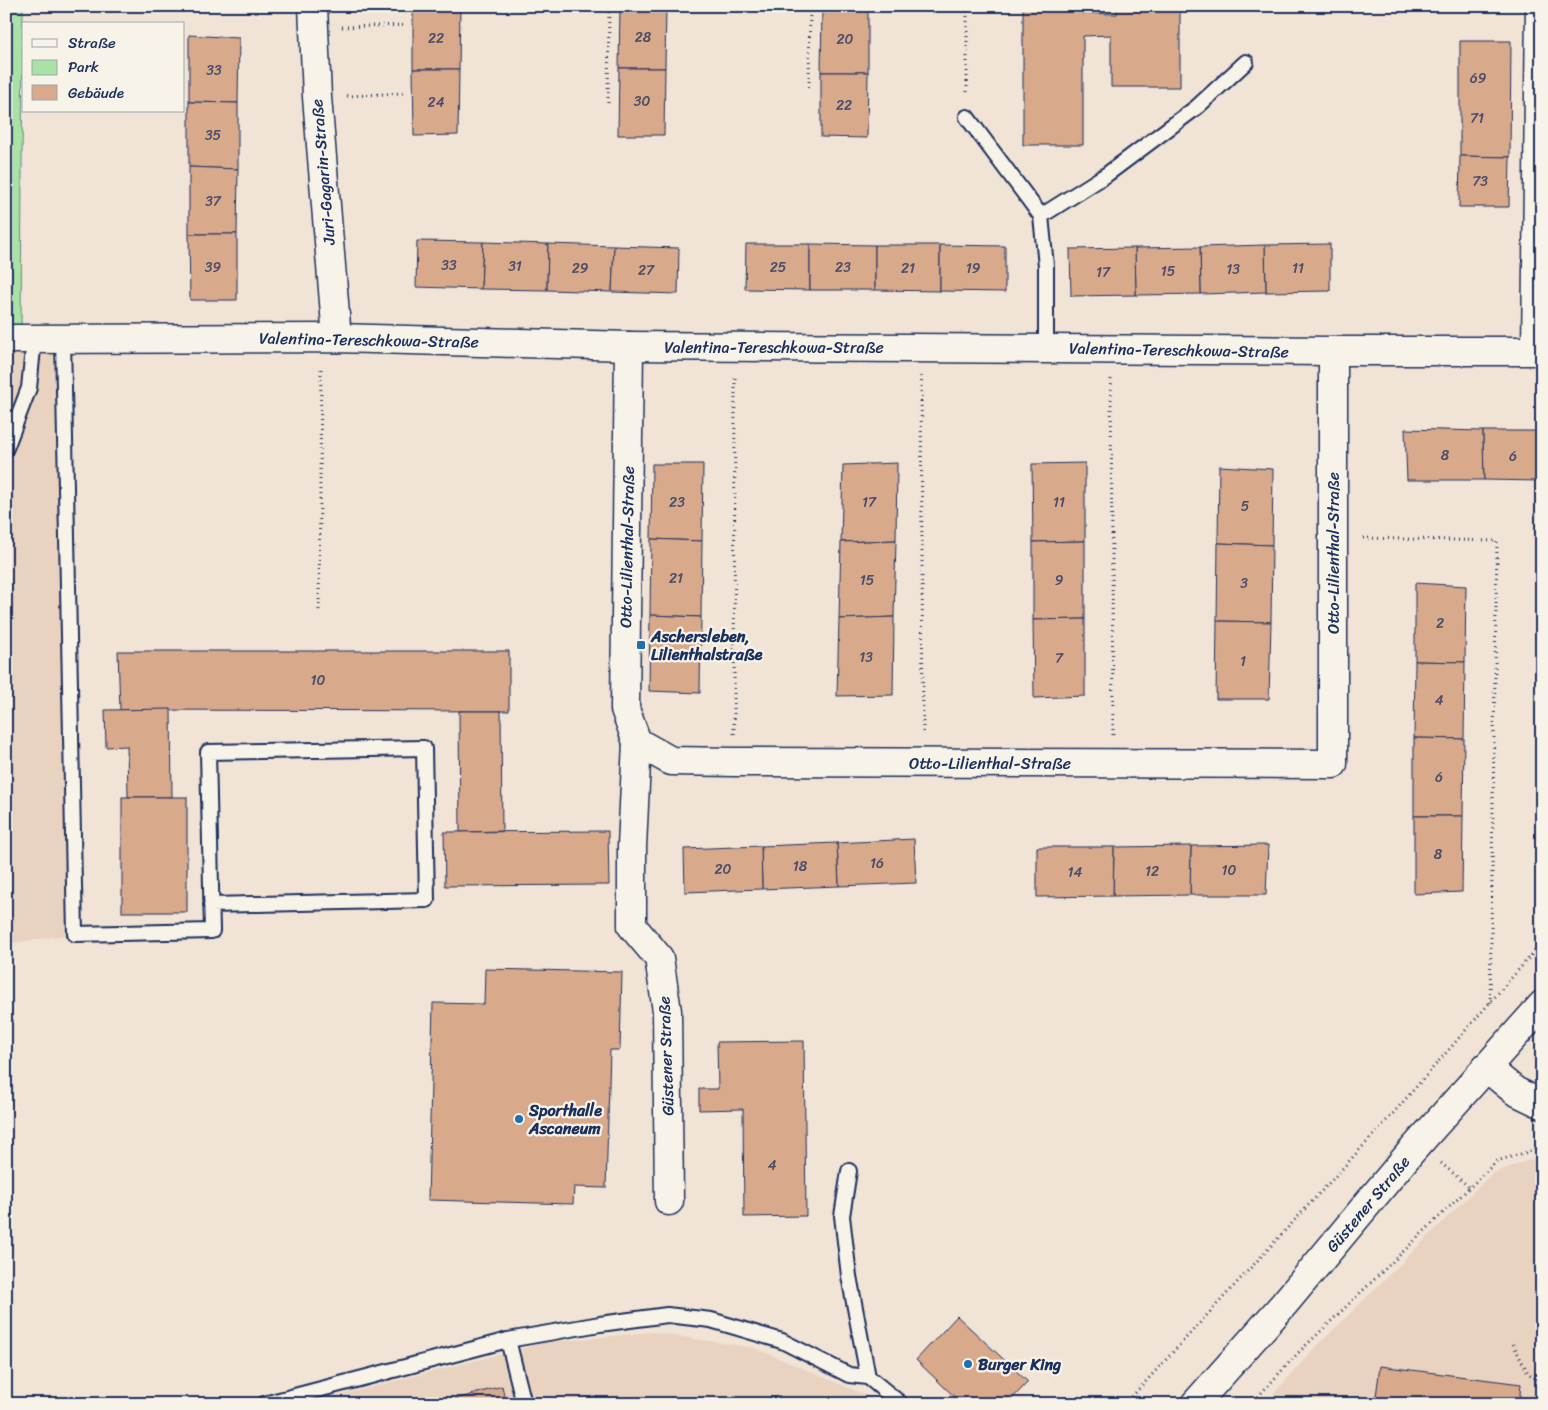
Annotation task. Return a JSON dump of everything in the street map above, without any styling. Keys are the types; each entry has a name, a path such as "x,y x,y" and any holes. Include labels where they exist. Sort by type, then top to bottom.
{"street":[{"path":"1539,351 1540,6"},
{"name":"Juri-Gagarin-Straße","path":"313,17 317,97 337,338"},
{"name":"Valentina-Tereschkowa-Straße","path":"6,339 337,338 629,346 1539,351"},
{"name":"Otto-Lilienthal-Straße","path":"629,346 625,710 637,742 671,761 734,762 1333,764 1333,351"},
{"name":"Güstener Straße","path":"637,742 632,847 632,926 659,958 667,1011 669,1201"},
{"name":"Güstener Straße","path":"1195,1404 1284,1304 1406,1158 1542,1005"},
{"path":"1486,1067 1515,1091 1542,1104"}],"lane":[{"path":"1041,216 1106,175 1197,107 1246,62"},
{"path":"967,117 1041,216 1046,266 1046,348"},
{"path":"6,448 29,388 34,339"},
{"path":"63,339 75,934 212,931 211,905 208,752 424,748 427,900 211,905"},
{"path":"850,1171 842,1216 849,1276 868,1377"},
{"path":"264,1404 508,1340 600,1324 667,1315 711,1320 782,1341 849,1375 868,1377 901,1404"},
{"path":"508,1340 524,1404"}],"path":[{"path":"608,6 608,103"},
{"path":"809,87 810,6"},
{"path":"967,6 967,117"},
{"path":"313,17 406,25"},
{"path":"317,97 404,93"},
{"path":"319,610 321,369 337,338"},
{"path":"734,762 735,346"},
{"path":"921,348 923,763"},
{"path":"1111,349 1113,764"},
{"path":"1333,538 1497,541 1490,1003"},
{"path":"1125,1404 1389,1118 1542,944"},
{"path":"1251,1404 1298,1353 1497,1161 1534,1150 1542,1139"},
{"path":"1513,1344 1528,1373 1542,1383"}],"shaded area":[{"path":"63,339 75,934 6,944 6,340"},
{"path":"1542,1155 1542,1404 1265,1404 1310,1353 1491,1174"},
{"path":"651,1332 755,1348 873,1398 880,1404 305,1404 544,1343"}],"green space":[{"path":"6,6 23,6 21,332 6,331"}],"building":[{"path":"413,6 460,6 459,69 413,69"},
{"path":"620,6 666,6 665,68 619,68"},
{"path":"868,6 868,7 822,7"},
{"path":"1023,6 1081,6 1081,13 1117,14 1117,6 1180,6 1180,87 1111,87 1111,35 1083,36 1083,145 1023,145"},
{"path":"822,7 868,7 868,72 821,72"},
{"path":"189,35 239,38 238,103 189,102"},
{"path":"1460,41 1511,41 1510,157 1460,156"},
{"path":"619,68 665,68 664,135 618,135"},
{"path":"413,69 459,69 458,135 414,136"},
{"path":"821,72 868,72 867,138 821,137"},
{"path":"189,102 238,103 238,169 189,167"},
{"path":"1460,156 1510,157 1509,207 1459,207"},
{"path":"189,167 238,169 237,234 189,234"},
{"path":"189,234 237,234 237,300 190,300"},
{"path":"417,241 483,242 481,289 416,287"},
{"path":"483,242 548,244 547,290 481,289"},
{"path":"548,244 614,246 612,292 547,290"},
{"path":"746,244 810,244 810,290 745,289"},
{"path":"810,244 875,245 875,290 810,290"},
{"path":"1330,244 1330,291 1266,292 1265,245"},
{"path":"875,245 940,245 940,291 875,290"},
{"path":"940,245 1005,246 1005,292 940,291"},
{"path":"1265,245 1266,292 1201,294 1200,247"},
{"path":"614,246 679,248 678,294 612,292"},
{"path":"1200,247 1201,294 1136,295 1135,248"},
{"path":"1135,248 1136,295 1071,296 1070,249"},
{"path":"1405,429 1483,431 1484,480 1407,480"},
{"path":"1483,431 1542,431 1542,481 1484,480"},
{"path":"897,463 896,540 841,542 843,465"},
{"path":"1085,463 1085,541 1033,542 1032,464"},
{"path":"652,464 703,464 702,541 651,539"},
{"path":"1219,466 1273,469 1272,545 1218,543"},
{"path":"651,539 702,541 701,617 650,615"},
{"path":"896,540 894,617 839,619 841,542"},
{"path":"1085,541 1085,619 1033,620 1033,542"},
{"path":"1218,543 1272,545 1271,622 1217,621"},
{"path":"1415,583 1466,586 1465,662 1415,661"},
{"path":"650,615 701,617 700,693 649,691"},
{"path":"894,617 893,695 837,696 839,619"},
{"path":"1085,619 1085,696 1034,698 1033,620"},
{"path":"1217,621 1271,622 1269,699 1216,699"},
{"path":"118,651 509,651 509,711 120,710"},
{"path":"1415,661 1465,662 1464,739 1414,738"},
{"path":"171,709 172,797 128,797 127,746 106,747 105,710"},
{"path":"459,711 501,711 502,831 460,832"},
{"path":"1414,738 1464,739 1463,816 1414,816"},
{"path":"122,797 187,797 187,912 122,912"},
{"path":"1414,816 1463,816 1462,892 1414,894"},
{"path":"608,831 609,885 445,886 444,832"},
{"path":"914,839 916,883 839,886 837,843"},
{"path":"837,843 839,886 762,889 761,846"},
{"path":"1268,845 1266,895 1190,895 1191,846"},
{"path":"761,846 762,889 685,892 684,849"},
{"path":"1191,846 1190,895 1113,896 1114,847"},
{"path":"1037,847 1114,847 1113,896 1037,897"},
{"name":"Sporthalle Ascaneum","path":"485,969 622,972 620,1050 610,1050 606,1188 574,1187 573,1204 428,1200 433,1003 484,1004"},
{"path":"804,1041 806,1216 744,1217 743,1109 699,1110 699,1089 718,1089 717,1042"},
{"path":"957,1316 1028,1382 1007,1404 962,1404 916,1360"},
{"path":"1380,1366 1521,1384 1519,1404 1375,1404"},
{"path":"502,1386 506,1404 439,1404"},
{"path":"761,1398 762,1404 740,1404"}],"place":[{"name":"Aschersleben, Lilienthalstraße","path":"641,645"},
{"name":"Sporthalle Ascaneum","path":"519,1119"},
{"name":"Burger King","path":"968,1364"}]}
